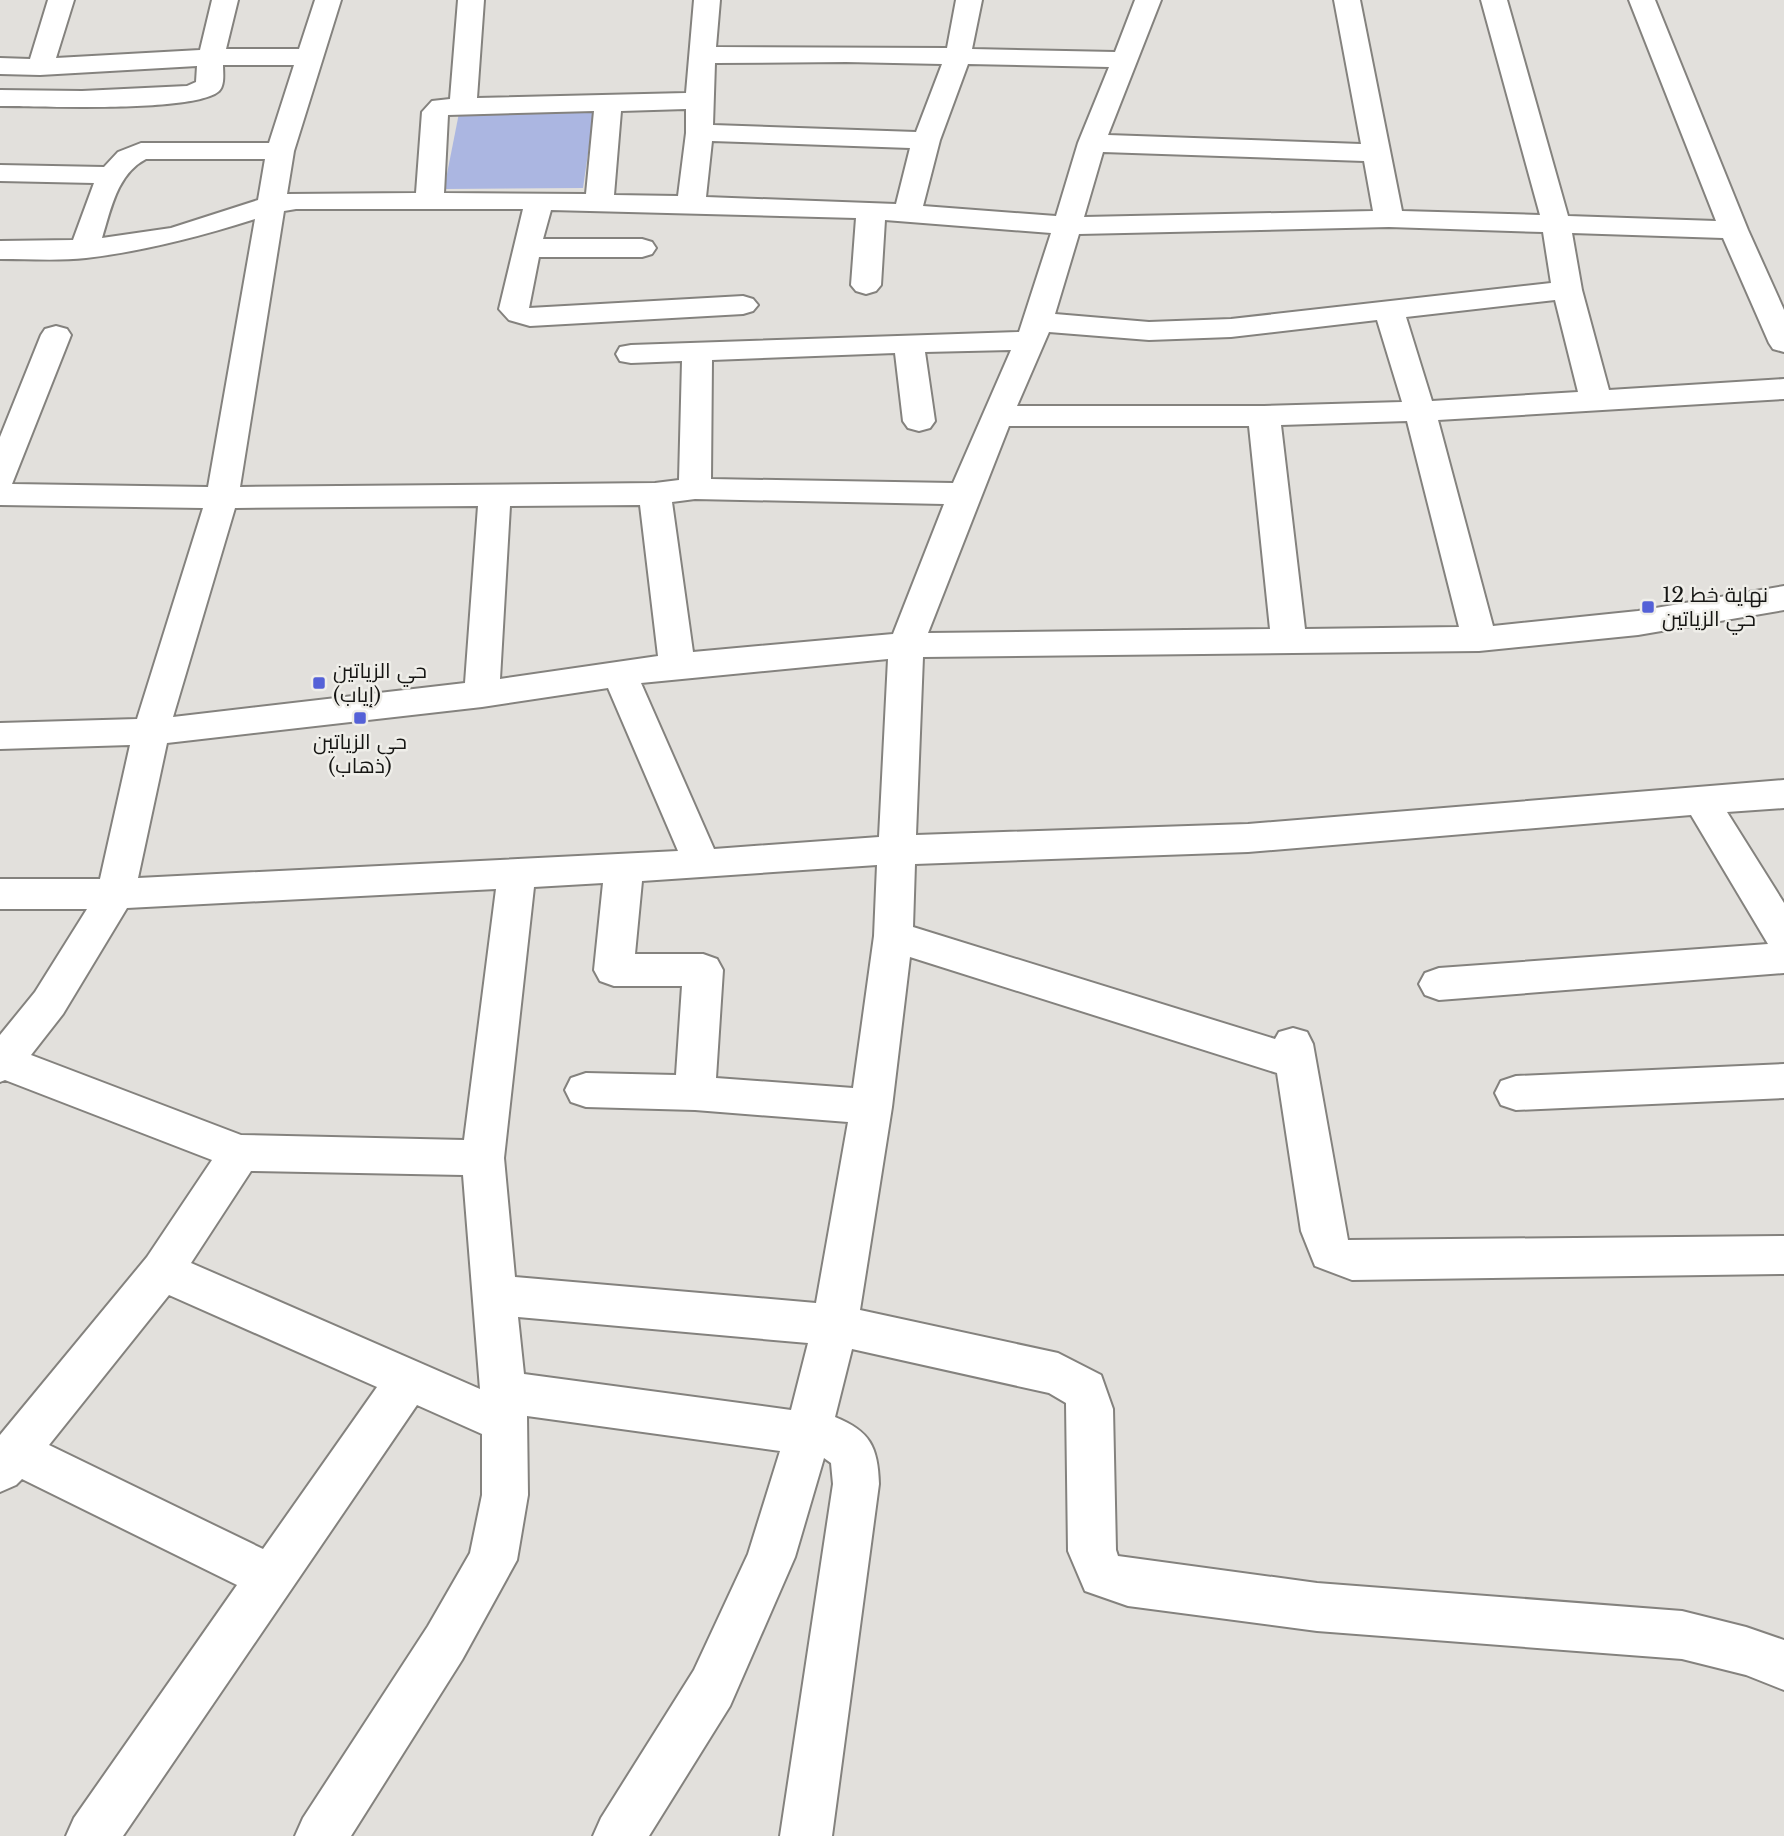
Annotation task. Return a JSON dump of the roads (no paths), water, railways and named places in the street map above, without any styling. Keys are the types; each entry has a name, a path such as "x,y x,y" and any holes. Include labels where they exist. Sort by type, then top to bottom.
{"street":[{"path":"40,67 61,0"},
{"path":"0,98 82,99 192,94 209,86 211,57 225,0"},
{"path":"328,0 280,151 222,498 151,732 116,894 49,1003 1,1064 240,1153 483,1158"},
{"path":"463,105 471,0"},
{"path":"691,204 700,133 699,101 707,0"},
{"path":"908,211 926,140 957,57 970,0"},
{"path":"619,1836 712,1688 771,1557 808,1434 835,1325 871,1107 893,936 906,645 964,494 1034,332 1069,226 1092,143 1148,0"},
{"path":"1347,0 1374,153 1389,219"},
{"path":"1494,0 1556,222 1567,290 1596,400"},
{"path":"1642,0 1734,230 1784,343"},
{"path":"703,55 846,54 1125,60"},
{"path":"0,66 40,67 211,57 310,57"},
{"path":"430,199 435,112 441,107 699,101"},
{"path":"599,203 608,103"},
{"path":"700,133 926,140"},
{"path":"1092,143 1374,153"},
{"path":"84,250 111,175 127,156 141,151 280,151"},
{"path":"0,173 111,175"},
{"path":"0,250 84,250 139,244 223,222 271,202 430,199 871,209 1069,226 1389,219 1556,222 1734,230"},
{"path":"539,201 514,309 519,314 530,317 641,279"},
{"path":"641,279 648,204"},
{"path":"866,285 871,209"},
{"path":"526,248 641,279 682,308 744,305"},
{"path":"631,354 909,343 1034,332 1217,328 1567,290"},
{"path":"682,308 690,353 695,489"},
{"path":"1389,310 1420,411 1479,639"},
{"path":"0,477 56,335"},
{"path":"909,343 919,421"},
{"path":"998,416 1264,416 1420,411 1784,389"},
{"path":"1264,416 1289,642"},
{"path":"0,494 222,498 655,494 695,489 964,494"},
{"path":"655,494 677,666"},
{"path":"482,694 495,495"},
{"path":"0,736 151,732 482,694 677,666 906,645 1479,639 1638,623 1784,598"},
{"path":"620,675 702,864"},
{"path":"0,894 116,894 702,864 895,850 1248,838 1784,794"},
{"path":"1701,801 1784,936"},
{"path":"624,868 614,970 703,970 695,1093"},
{"path":"321,1836 445,1643 493,1560 505,1495 504,1407 483,1158 517,873"},
{"path":"893,936 1294,1053 1323,1231 1330,1253 1352,1261 1784,1255"},
{"path":"1439,985 1784,958"},
{"path":"1516,1093 1784,1081"},
{"path":"586,1090 695,1093 871,1107"},
{"path":"240,1153 162,1271 7,1461 271,1577"},
{"path":"162,1271 408,1381 504,1407 828,1436 847,1445 855,1458 856,1484 806,1836"},
{"path":"495,1295 835,1325 1058,1374 1085,1390 1090,1409 1092,1551 1102,1574 1128,1583 1317,1607 1682,1635 1746,1651 1784,1665"},
{"path":"92,1836 408,1381"}],"place":[{"name":"نهاية خط 12 حي الزياتين","path":"1648,607"},
{"name":"حي الزياتين (إياب)","path":"319,683"},
{"name":"حي الزياتين (ذهاب)","path":"360,718"}]}
